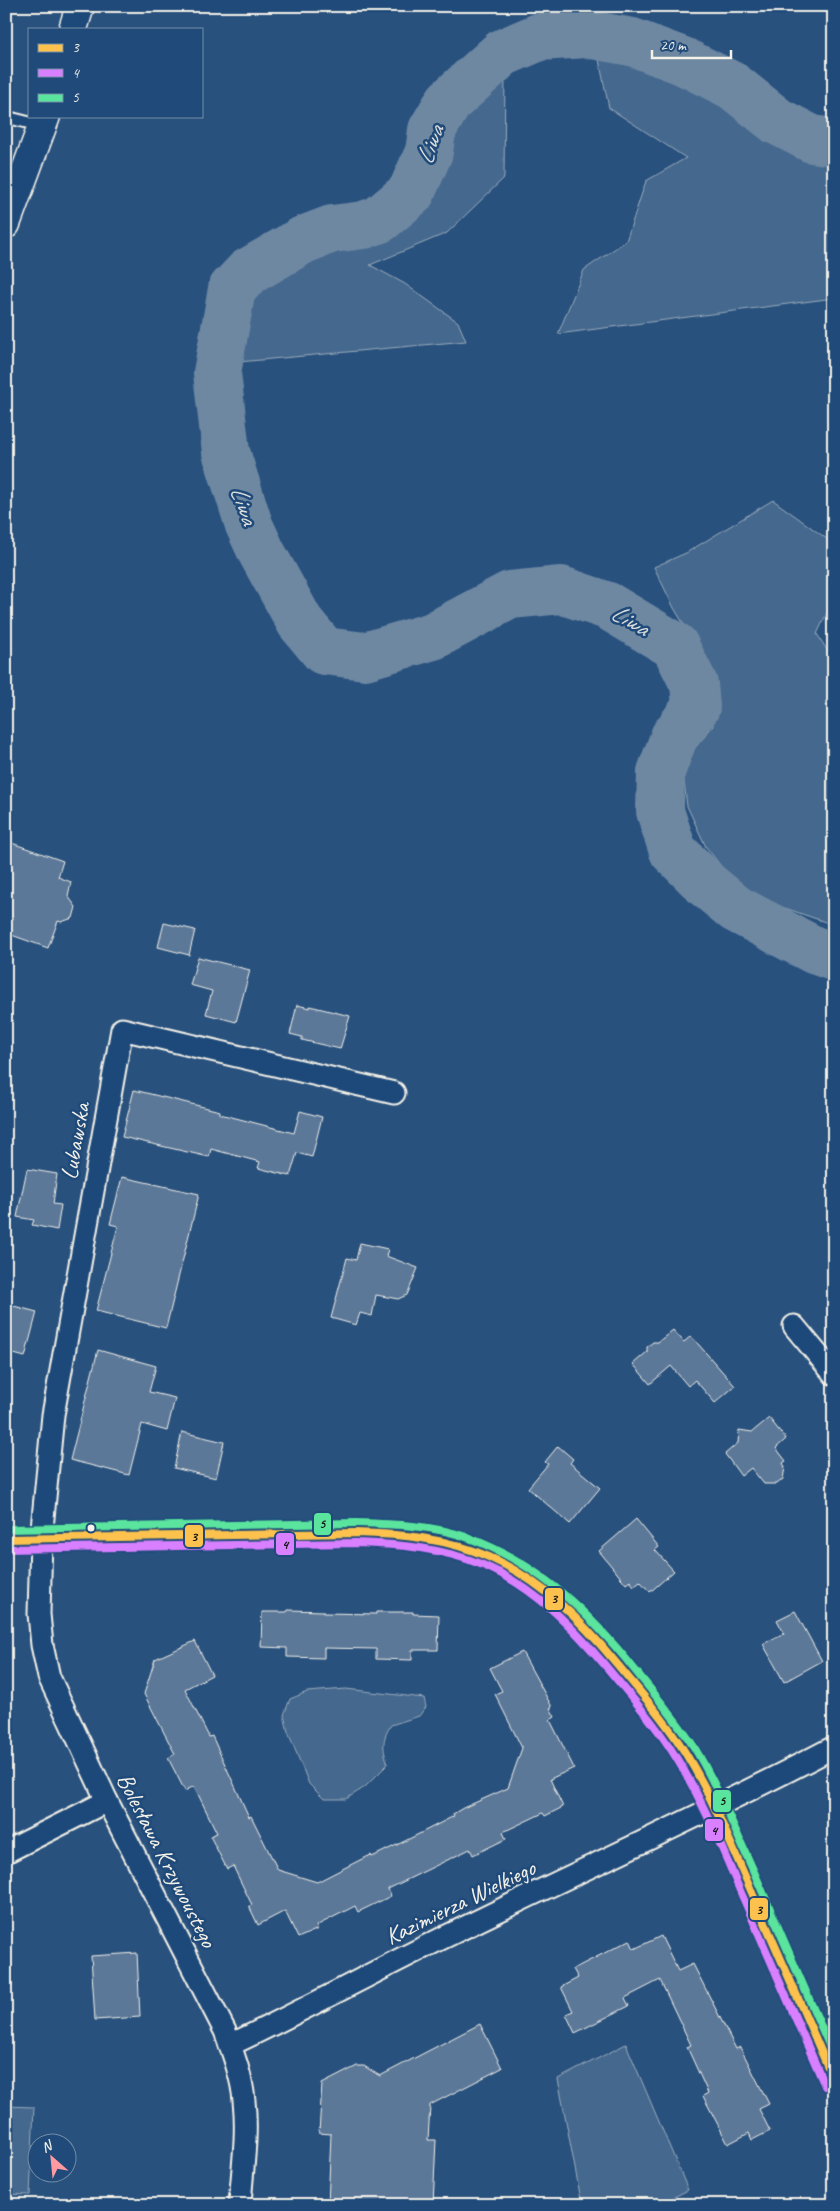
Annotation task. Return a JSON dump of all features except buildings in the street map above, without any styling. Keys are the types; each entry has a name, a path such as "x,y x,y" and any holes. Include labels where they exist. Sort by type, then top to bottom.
{"street":[{"path":"73,28 80,6"},
{"path":"6,224 44,121"},
{"name":"Lubawska","path":"41,1539 53,1415 122,1029 394,1093"},
{"path":"794,1326 834,1374"},
{"path":"6,1539 383,1534 435,1540 472,1550 515,1570 566,1606 585,1625 666,1725 685,1753 715,1808 834,2082"},
{"name":"Bolesława Krzywoustego","path":"41,1539 39,1614 42,1645 49,1676 106,1801 208,1996 230,2045 244,2101 245,2120 240,2205"},
{"name":"Kazimierza Wielkiego","path":"230,2045 276,2024 452,1933 715,1808 834,1747"},
{"path":"6,1852 106,1801"}],"lane":[{"path":"6,117 44,121"}],"shaded area":[{"path":"597,50 711,92 782,148 834,154 834,298 558,334 584,270 626,241 646,181 686,158 609,108"},
{"path":"505,73 504,178 447,233 370,265 405,284 458,322 466,341 239,362 250,299 323,245 389,230 441,183 464,108"},
{"path":"773,500 834,544 834,598 817,634 834,661 834,925 782,907 735,884 706,847 687,806 682,764 713,726 712,671 674,608 654,567 686,553"},
{"path":"346,1689 424,1698 426,1707 419,1716 391,1725 384,1744 388,1764 365,1787 346,1799 324,1799 309,1784 288,1732 284,1715 290,1699 307,1692"},
{"path":"626,2044 688,2190 658,2205 582,2205 558,2079"},
{"path":"6,2106 34,2107 33,2134 28,2134 28,2184 30,2184 30,2195 6,2194"}],"waterway":[{"name":"Liwa","path":"834,142 812,139 777,121 733,86 683,61 632,42 587,34 539,37 502,53 449,101 432,130 429,152 411,193 380,219 364,225 332,229 303,240 248,272 232,289 217,373 226,452 249,525 262,553 300,622 324,651 365,656 433,636 510,595 561,590 608,606 675,646 694,684 696,707 674,737 661,772 660,811 673,851 707,885 736,909 814,950 834,957"}],"transit line":[{"name":"5","path":"6,1529 355,1523 398,1525 441,1530 469,1538 493,1548 536,1573 592,1621 670,1713 694,1747 726,1809 834,2056"},
{"name":"3","path":"6,1539 355,1533 389,1535 423,1538 456,1545 489,1557 526,1577 543,1589 589,1632 653,1708 686,1754 722,1823 834,2081"},
{"name":"4","path":"6,1549 388,1544 420,1548 468,1559 502,1574 520,1585 552,1610 582,1639 645,1713 677,1759 714,1829 825,2086"}]}
